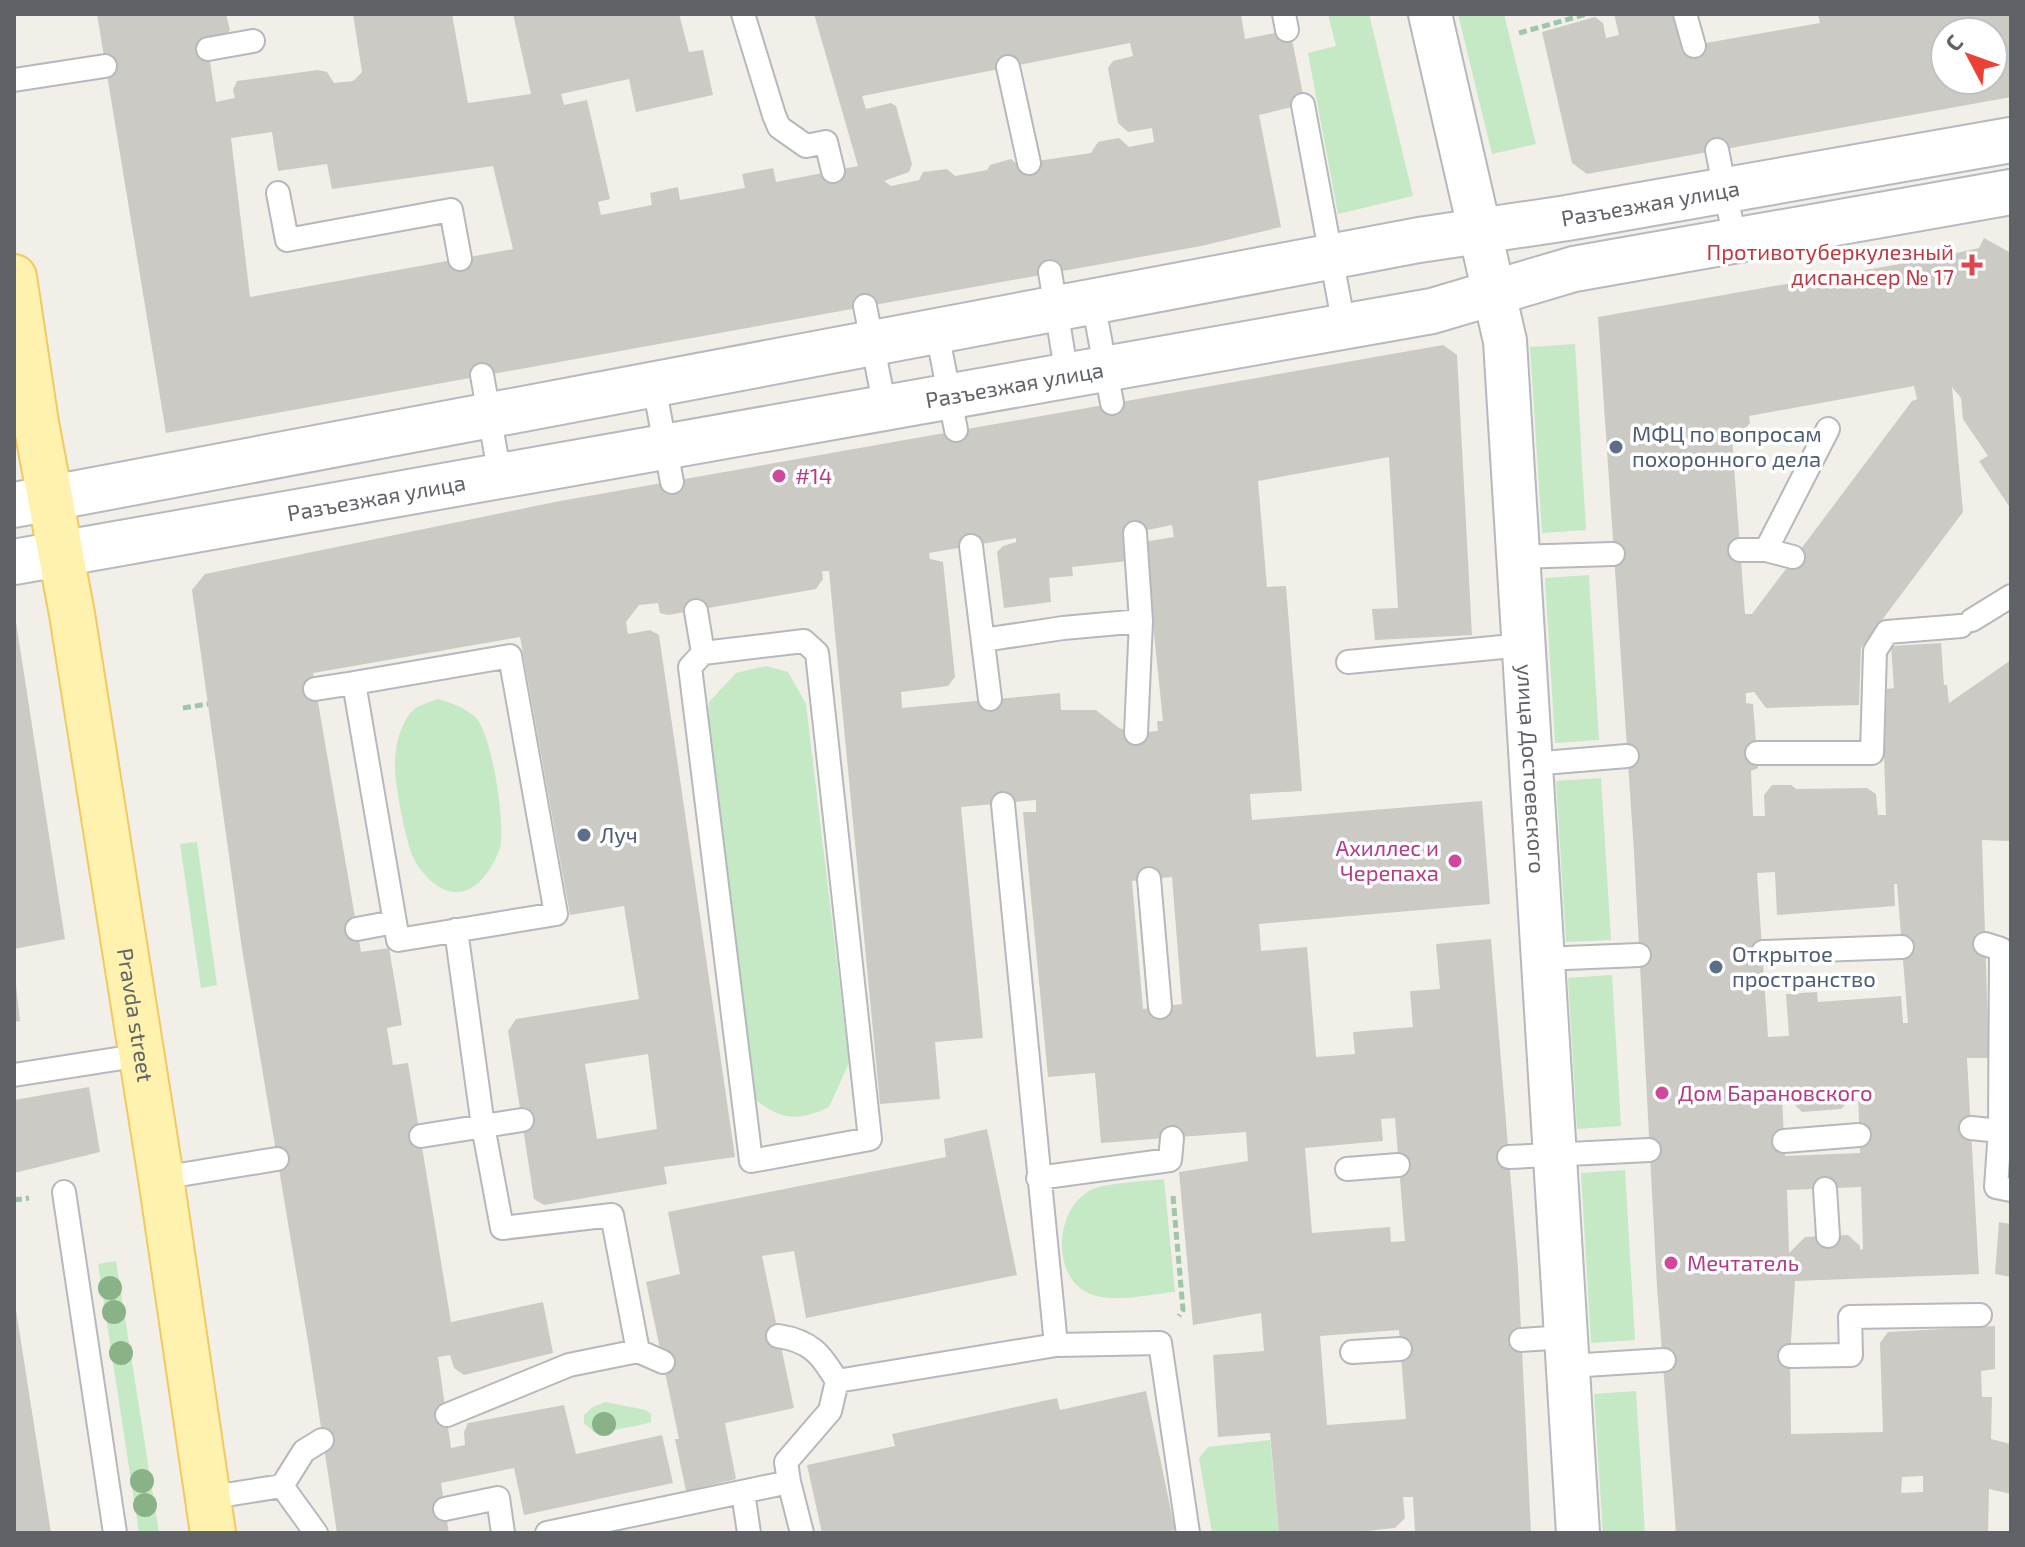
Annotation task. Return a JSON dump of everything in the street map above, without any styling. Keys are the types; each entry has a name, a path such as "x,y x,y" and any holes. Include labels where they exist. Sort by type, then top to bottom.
{"main road":[{"name":"Pravda street","path":"14,277 32,502 60,553 142,1055 210,1516"}],"street":[{"name":"улица Достоевского","path":"1430,14 1505,341 1578,1533"},
{"name":"Разъезжая улица","path":"32,502 485,396 654,386 869,325 937,332 1066,294 1331,257 1481,231 1721,170 2011,140"},
{"name":"Разъезжая улица","path":"14,562 500,476 668,464 885,408 953,413 1344,326 1432,311 1574,269 2011,192"}],"lane":[{"path":"743,14 779,127 806,146 826,142 833,171"},
{"path":"1693,16 1694,46"},
{"path":"208,49 253,41"},
{"path":"14,80 105,66"},
{"path":"1008,67 1029,163"},
{"path":"1303,105 1344,326"},
{"path":"1721,170 1735,240"},
{"path":"278,193 287,240 451,210 460,259"},
{"path":"1066,294 1095,383"},
{"path":"1066,294 1095,383"},
{"path":"869,325 885,408"},
{"path":"937,332 953,413"},
{"path":"654,386 668,464"},
{"path":"485,396 500,476"},
{"path":"1766,550 1828,429"},
{"path":"1135,533 1141,621 1136,733"},
{"path":"971,546 990,699"},
{"path":"1740,550 1766,550 1793,557"},
{"path":"1518,557 1613,554"},
{"path":"1757,753 1872,753 1875,651 1882,628 1966,623 2011,596"},
{"path":"696,611 703,653"},
{"path":"983,640 1141,621"},
{"path":"804,641 817,653 870,1139 751,1161 690,667 703,653 804,641"},
{"path":"1348,662 1523,645"},
{"path":"315,689 510,656 556,914 398,940 354,683"},
{"path":"1531,764 1627,756"},
{"path":"1003,804 1056,1345"},
{"path":"1149,879 1160,1007"},
{"path":"357,929 394,922"},
{"path":"456,930 483,1126 502,1228 612,1215 638,1351"},
{"path":"1985,944 2001,949 2000,1131 1996,1187 2011,1190"},
{"path":"1763,952 1902,947"},
{"path":"1542,959 1639,955"},
{"path":"14,1075 142,1055"},
{"path":"421,1136 522,1120"},
{"path":"1971,1128 2000,1131"},
{"path":"1784,1141 1824,1146 1859,1135"},
{"path":"1038,1178 1171,1149"},
{"path":"1509,1157 1649,1150"},
{"path":"161,1178 277,1159"},
{"path":"1347,1169 1398,1165"},
{"path":"1825,1189 1828,1236"},
{"path":"64,1192 115,1533"},
{"path":"1790,1356 1851,1355 1850,1317 1980,1315"},
{"path":"778,1336 797,1339 822,1356 837,1381 830,1411 786,1462 802,1533"},
{"path":"1521,1340 1568,1351 1664,1360"},
{"path":"837,1381 1056,1345 1160,1343 1188,1533"},
{"path":"1352,1352 1400,1349"},
{"path":"447,1415 569,1365 638,1351 663,1362"},
{"path":"210,1516 282,1486 304,1451 322,1440"},
{"path":"547,1533 789,1482"},
{"path":"282,1486 316,1533"},
{"path":"743,1492 749,1533"},
{"path":"445,1509 498,1498 503,1533"}],"path":[{"path":"1519,33 1587,14"},
{"path":"183,708 208,704"},
{"path":"1160,1343 1183,1310 1171,1149"}],"green space":[{"path":"1328,14 1369,14 1413,196 1338,214 1308,53 1336,46"},
{"path":"1458,14 1504,14 1536,144 1492,154"},
{"path":"1575,344 1586,530 1542,533 1530,347"},
{"path":"1589,575 1599,740 1555,743 1545,578"},
{"path":"766,666 788,672 806,704 849,1063 829,1107 799,1116 773,1112 755,1099 706,745 709,702 736,673"},
{"path":"438,699 468,711 482,727 499,801 501,837 498,854 478,883 459,892 436,885 418,866 408,840 396,784 395,757 403,726 416,708"},
{"path":"1601,778 1611,940 1566,942 1556,781"},
{"path":"197,842 217,985 201,988 180,844"},
{"path":"1612,975 1621,1126 1577,1129 1568,978"},
{"path":"1625,1170 1635,1340 1591,1343 1581,1173"},
{"path":"1164,1179 1175,1292 1116,1298 1093,1295 1083,1290 1066,1268 1063,1254 1062,1238 1071,1210 1080,1198 1097,1188"},
{"path":"116,1261 159,1533 139,1533 98,1264"},
{"path":"1636,1391 1645,1533 1603,1533 1594,1394"},
{"path":"605,1402 646,1410 651,1414 651,1422 594,1432 584,1423 584,1415"},
{"path":"1270,1440 1279,1533 1212,1533 1199,1458 1208,1447"}],"building":[{"path":"97,14 226,14 230,30 225,37 207,41 216,102 235,98 233,90 237,81 318,70 327,72 334,83 353,81 362,72 353,14 452,14 468,103 531,94 513,14 679,14 689,52 703,50 713,95 636,112 629,79 561,94 564,105 587,100 610,199 598,202 601,215 652,205 650,193 678,187 680,200 745,188 742,174 773,168 776,182 858,166 814,14 1241,14 1245,39 1290,30 1305,104 1259,115 1281,227 1201,246 166,433","holes":["1130,43 1133,56 1113,61 1108,68 1118,123 1128,132 1152,128 1154,142 1129,147 1119,138 1098,142 1091,153 1017,164 1011,159 990,165 987,170 955,176 947,169 923,172 919,180 891,186 884,181 909,172 912,164 896,106 891,103 866,109 862,96","272,132 278,171 327,164 332,189 493,166 513,249 250,297 231,138"]},
{"path":"1614,14 1673,14 1683,47 1820,23 1818,14 2011,14 2011,97 1587,174 1572,163 1542,32 1595,17 1603,23 1606,38 1619,35"},
{"path":"1984,238 2011,253 2011,509 1979,461 1988,456 1963,419 1961,398 1952,387 1963,512 1861,648 1859,705 1766,708 1754,692 1746,693 1746,703 1753,704 1758,768 1751,771 1753,816 1765,816 1764,795 1772,785 1791,785 1796,789 1867,788 1876,794 1878,815 1886,815 1884,756 1887,689 1894,688 1891,646 1941,643 1944,685 1947,685 1949,703 2011,660 2011,841 1982,840 1989,1058 1967,1058 1979,1274 1795,1281 1790,1356 1791,1434 1883,1432 1880,1343 1888,1332 1995,1326 1995,1369 1981,1371 1982,1397 1992,1397 1991,1439 2011,1444 2011,1494 1989,1489 1988,1533 1676,1533 1657,1287 1634,852 1598,317 1979,248","holes":["1914,386 1917,399 1912,401 1752,614 1745,614 1732,439 1738,438 1750,423 1749,416","1775,872 1777,915 1895,906 1894,884 1897,884 1908,1023 1903,1023 1901,996 1818,1002 1817,992 1786,994 1789,1036 1768,1037 1757,873","1853,1091 1858,1091 1860,1153 1785,1156 1782,1099 1788,1098 1802,1112 1841,1109 1853,1096","1861,1187 1863,1249 1860,1250 1860,1246 1848,1235 1805,1237 1789,1253 1787,1190","1923,1476 1923,1492 1901,1493 1902,1477"]},
{"path":"1443,345 1457,355 1472,635 1375,640 1372,609 1398,608 1389,457 1258,481 1267,587 1286,586 1302,791 1250,794 1252,820 1482,801 1490,904 1259,924 1261,951 1307,947 1316,1057 1355,1054 1353,1032 1413,1027 1410,991 1440,989 1436,944 1491,939 1518,1268 1531,1533 1415,1533 1413,1497 1403,1497 1405,1518 1395,1528 1347,1533 1279,1533 1270,1433 1218,1437 1213,1355 1264,1351 1261,1313 1193,1325 1179,1172 1248,1161 1246,1132 1101,1143 1095,1073 1048,1077 1023,812 1036,812 1036,800 961,807 983,1038 935,1042 940,1099 880,1104 829,571 822,571 823,579 816,589 668,615 660,613 658,603 639,605 626,622 628,634 650,630 659,635 735,1157 664,1167 667,1184 544,1205 534,1199 508,1031 516,1019 639,999 624,906 570,915 520,637 313,673 361,952 389,948 402,1025 387,1028 393,1065 408,1063 451,1322 543,1302 553,1353 464,1375 454,1368 450,1355 438,1357 451,1448 465,1445 464,1432 468,1423 564,1405 576,1454 662,1435 673,1483 524,1515 514,1468 441,1483 449,1533 337,1533 242,949 192,590 205,574 560,501","holes":["1172,525 1174,537 1149,541 1145,547 1163,721 1157,721 1158,731 1136,733 1119,728 1096,710 1061,710 1060,693 902,708 901,692 948,686 955,677 943,562 930,559 929,553 1016,538 1016,542 1003,546 997,552 1004,608 1051,602 1049,578 1073,576 1072,567 1128,561 1128,534","1172,877 1182,1004 1143,1009 1132,881","648,1054 657,1129 597,1139 585,1064","1395,1118 1405,1241 1391,1242 1390,1227 1312,1233 1305,1148 1383,1141 1381,1119","1399,1330 1406,1419 1327,1425 1320,1336"]},
{"path":"14,609 65,939 14,949"},
{"path":"14,986 20,1021 14,1022"},
{"path":"89,1087 100,1152 14,1173 14,1100"},
{"path":"987,1129 1017,1275 806,1318 794,1251 762,1256 794,1408 725,1423 736,1479 686,1491 675,1439 679,1439 646,1282 680,1274 668,1212 946,1157 944,1139"},
{"path":"1999,1222 2011,1224 2011,1277 1995,1274"},
{"path":"16,1310 51,1533 14,1533"},
{"path":"1146,1391 1175,1530 1160,1533 822,1533 807,1465 895,1446 892,1434 1057,1398 1060,1410"}],"place":[{"name":"Противотуберкулезный диспансер № 17","path":"1972,265"},
{"name":"МФЦ по вопросам похоронного дела","path":"1616,447"},
{"name":"#14","path":"779,476"},
{"name":"Луч","path":"584,835"},
{"name":"Ахиллес и Черепаха","path":"1455,861"},
{"name":"Открытое пространство","path":"1716,967"},
{"name":"Дом Барановского","path":"1662,1093"},
{"name":"Мечтатель","path":"1671,1263"}]}
